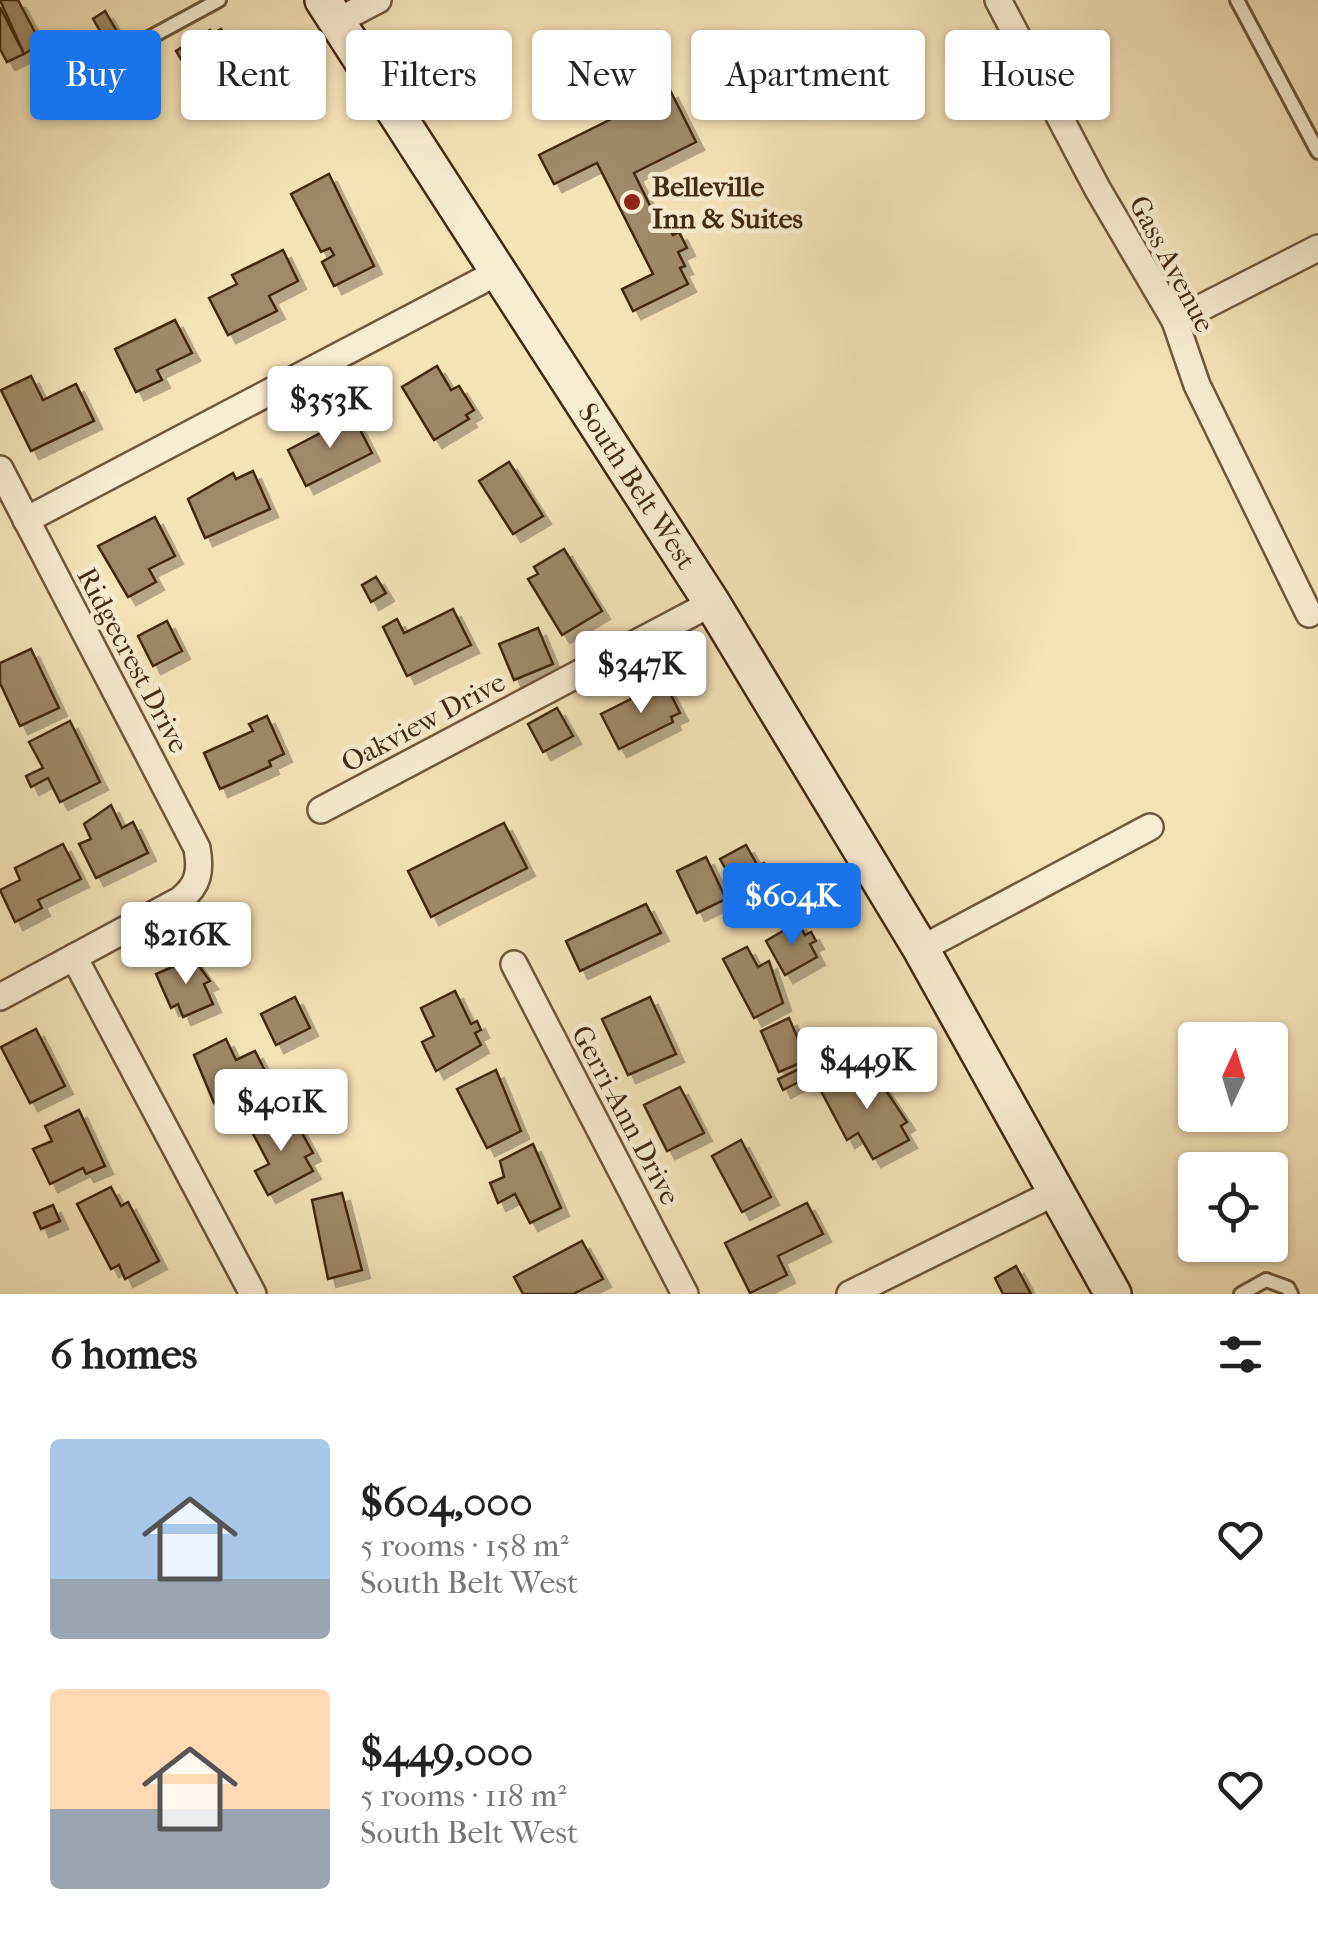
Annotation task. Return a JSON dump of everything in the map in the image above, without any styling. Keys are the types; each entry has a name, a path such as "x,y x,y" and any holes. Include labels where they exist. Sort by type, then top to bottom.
{"main road":[{"name":"South Belt West","path":"330,11 712,603 921,948 1113,1294"}],"street":[{"path":"330,11 378,0"},
{"name":"Gass Avenue","path":"998,0 1097,188 1175,322 1197,385 1309,614"},
{"path":"1175,322 1318,248"},
{"path":"26,520 500,272"},
{"name":"Ridgecrest Drive","path":"0,469 197,848 197,882 180,900 74,956"},
{"name":"Oakview Drive","path":"322,810 712,603"},
{"path":"921,948 1150,827"},
{"path":"0,997 74,956 253,1294"},
{"name":"Gerri-Ann Drive","path":"514,964 685,1294"},
{"path":"850,1294 1058,1191"}],"lane":[{"path":"161,31 219,0"},
{"path":"1238,0 1318,152"},
{"path":"1242,1294 1266,1280 1288,1288 1291,1294"}],"building":[{"path":"0,0 18,0 34,30 30,30 30,50 24,54"},
{"path":"0,7 24,54 7,62 0,49"},
{"path":"105,11 116,30 100,30 93,19"},
{"name":"Belleville Inn & Suites","path":"671,92 696,142 634,173 658,222 665,219 673,235 679,232 687,248 678,252 688,284 633,311 622,289 653,274 597,163 554,184 539,155 610,120 671,120"},
{"path":"329,174 374,266 334,286 322,262 334,255 330,248 321,252 291,194"},
{"path":"283,250 298,281 269,296 277,311 228,335 209,298 237,284 232,275"},
{"path":"175,320 192,353 157,370 162,380 136,392 115,349"},
{"path":"437,366 451,390 459,386 474,410 466,415 469,419 434,440 402,387"},
{"path":"31,376 43,400 76,384 94,421 31,451 1,390"},
{"path":"353,416 372,453 306,486 288,450"},
{"path":"509,462 543,516 513,534 479,481"},
{"path":"253,471 270,509 205,538 188,499 233,473 236,479"},
{"path":"155,517 175,556 149,569 156,582 128,597 98,546"},
{"path":"564,549 602,611 562,635 528,579 538,574 534,567"},
{"path":"376,577 386,593 371,602 362,585"},
{"path":"453,609 471,645 407,676 383,627 397,619 404,633"},
{"path":"167,621 182,651 153,666 138,636"},
{"path":"538,628 553,664 514,680 499,644"},
{"path":"31,649 59,708 20,726 0,683 0,663"},
{"path":"655,687 658,692 667,687 680,713 671,717 673,722 619,749 601,714"},
{"path":"557,708 573,736 543,752 528,724"},
{"path":"267,716 284,754 269,761 271,766 220,789 204,753 253,731 249,724"},
{"path":"70,721 100,782 60,802 48,778 31,787 26,776 43,768 29,742"},
{"path":"111,805 122,828 133,822 148,853 96,878 79,844 91,839 84,824"},
{"path":"504,823 527,868 431,917 408,871"},
{"path":"63,844 81,879 38,900 42,908 15,922 0,890 20,880 15,868"},
{"path":"746,845 758,866 764,863 784,899 752,916 720,859"},
{"path":"706,857 726,899 697,913 677,871"},
{"path":"646,904 661,933 580,971 566,941"},
{"path":"798,922 805,935 811,932 816,941 810,944 817,957 785,975 766,941"},
{"path":"747,947 758,967 769,961 783,1003 754,1018 723,959"},
{"path":"193,958 210,981 204,984 213,1004 183,1017 178,1004 171,1008 156,974"},
{"path":"455,991 471,1024 477,1021 481,1030 475,1033 481,1045 436,1071 422,1042 434,1036 421,1008"},
{"path":"295,997 310,1028 276,1045 261,1014"},
{"path":"650,997 676,1054 628,1075 602,1019"},
{"path":"789,1018 807,1060 779,1072 761,1031"},
{"path":"36,1029 65,1086 30,1103 1,1047"},
{"path":"226,1039 236,1060 255,1051 268,1077 214,1103 194,1055"},
{"path":"833,1044 844,1063 820,1076 810,1058"},
{"path":"869,1065 907,1122 901,1126 909,1140 873,1159 858,1133 847,1140 821,1091"},
{"path":"803,1067 808,1077 783,1090 778,1079"},
{"path":"496,1070 521,1131 487,1148 457,1089"},
{"path":"680,1087 704,1133 667,1151 644,1105"},
{"path":"79,1110 105,1166 86,1174 83,1168 50,1184 33,1149 52,1141 45,1126"},
{"path":"279,1113 287,1130 297,1124 313,1153 305,1157 313,1171 268,1195 255,1171 269,1164 250,1128"},
{"path":"741,1140 771,1197 742,1212 712,1156"},
{"path":"533,1144 561,1208 530,1223 515,1194 498,1203 490,1183 504,1177 500,1161"},
{"path":"111,1187 121,1206 128,1202 159,1261 125,1279 119,1265 111,1269 77,1204"},
{"path":"342,1193 362,1270 328,1279 312,1200"},
{"path":"807,1203 823,1234 778,1256 787,1275 750,1293 725,1243"},
{"path":"53,1205 60,1221 41,1229 34,1213"},
{"path":"582,1241 603,1279 573,1294 523,1294 514,1277"},
{"path":"1016,1266 1031,1294 1003,1294 995,1278"}],"place":[{"name":"Belleville Inn & Suites","path":"632,202"}]}
